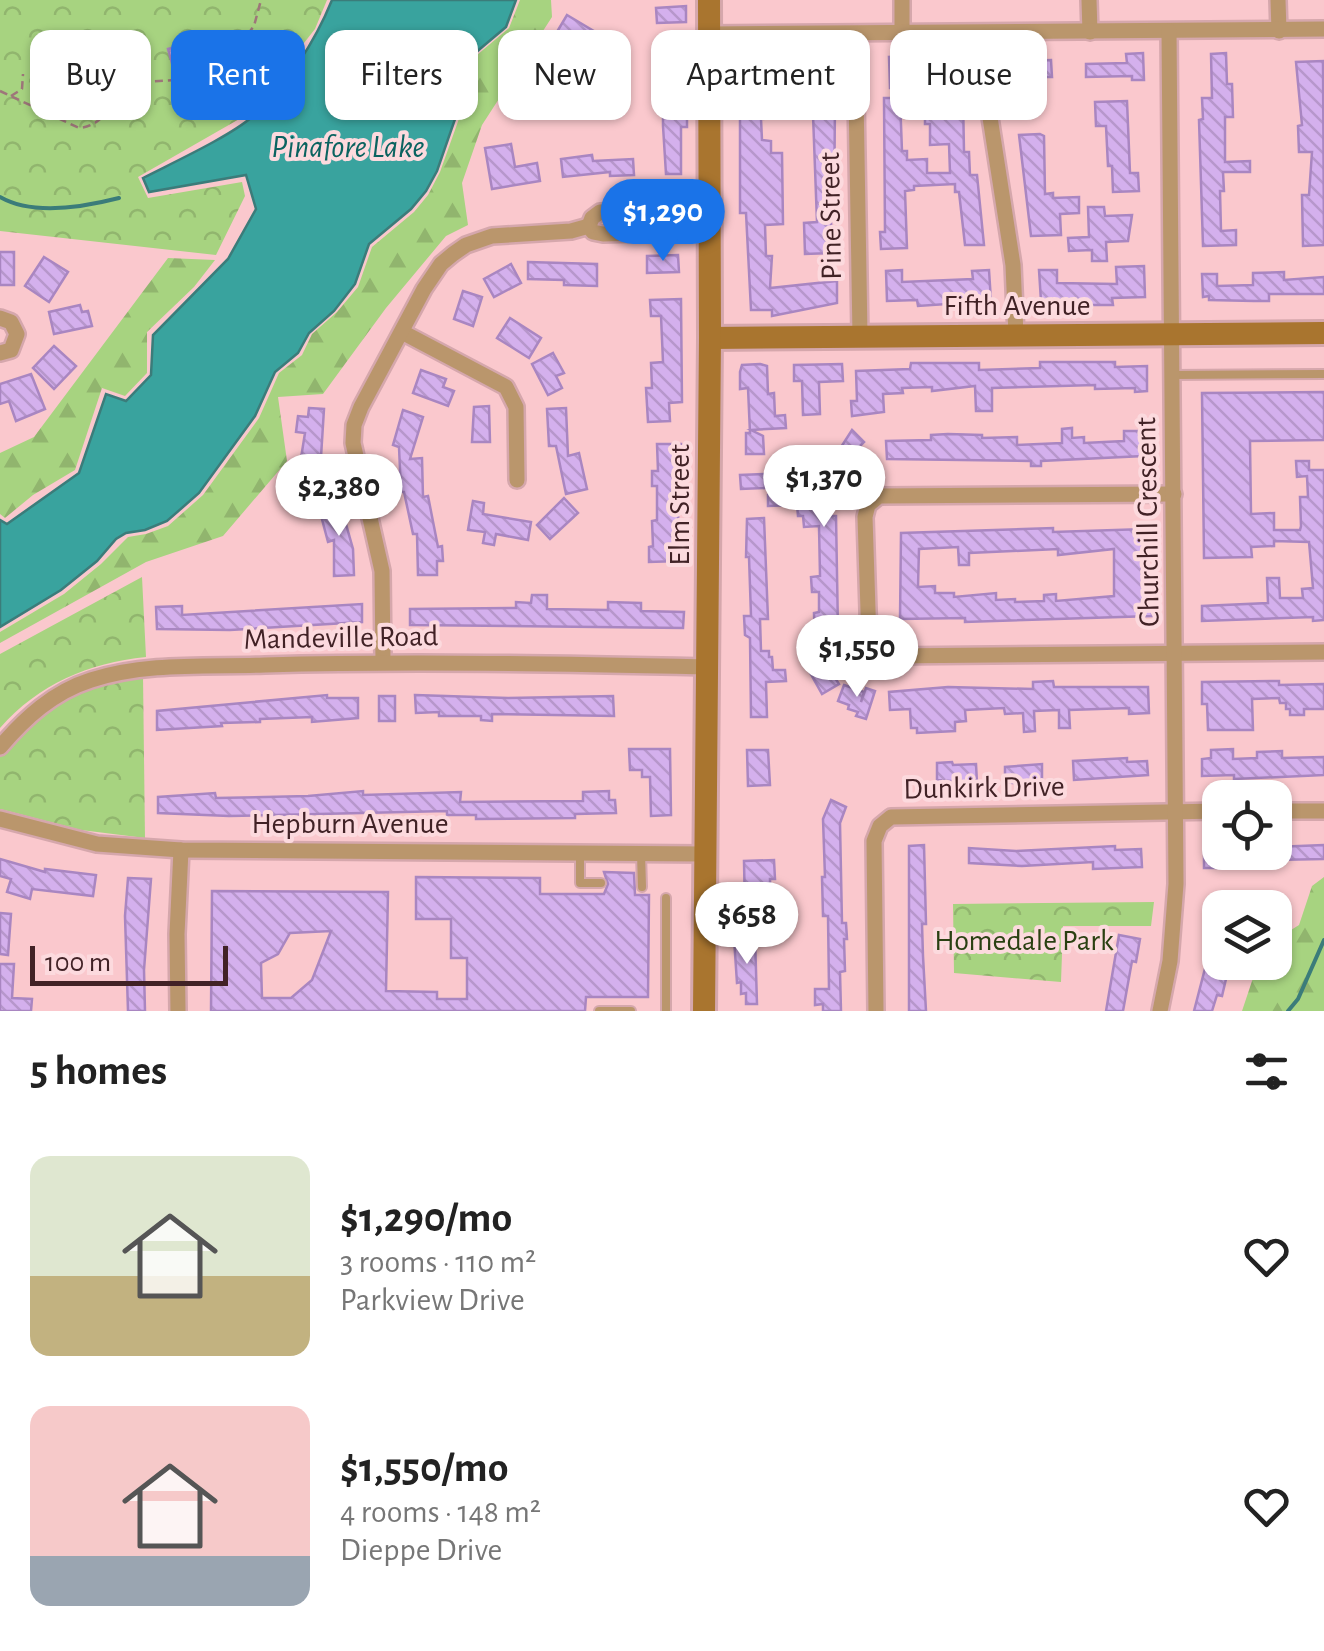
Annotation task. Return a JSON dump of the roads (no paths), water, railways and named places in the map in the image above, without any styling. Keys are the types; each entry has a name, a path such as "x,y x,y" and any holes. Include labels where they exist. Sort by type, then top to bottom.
{"main road":[{"name":"Elm Street","path":"708,30 709,0"},
{"name":"Elm Street","path":"704,1011 708,120"},
{"name":"Fifth Avenue","path":"710,338 1324,333"}],"street":[{"path":"902,0 902,30"},
{"path":"1089,0 1090,32"},
{"path":"1278,0 1278,31"},
{"path":"1047,33 1324,29"},
{"name":"Churchill Crescent","path":"1160,1011 1173,927 1176,812 1169,31"},
{"name":"Pine Street","path":"856,120 860,336"},
{"path":"990,120 1013,265 1016,335"},
{"path":"383,662 382,570 353,431 361,407 432,276 466,245 501,234 571,231 588,226 600,212 708,220"},
{"path":"0,318 11,322 17,334 11,350 0,353"},
{"path":"402,332 506,387 516,407 517,480"},
{"path":"1174,494 884,494 872,501 865,517 867,634 871,645 890,656 1324,652"},
{"name":"Mandeville Road","path":"0,747 42,705 85,682 150,669 383,662 708,666"},
{"name":"Dunkirk Drive","path":"876,1011 874,841 886,819 900,814 1202,811"},
{"path":"1292,811 1324,811"},
{"name":"Hepburn Avenue","path":"0,818 96,844 181,850 704,854"},
{"path":"178,1011 181,850"}],"lane":[{"path":"1173,375 1324,374"},
{"path":"580,852 580,883 601,883"},
{"path":"640,853 642,887"},
{"path":"666,898 666,1011"},
{"path":"599,1011 631,1011"}],"water":[{"name":"Pinafore Lake","path":"332,0 516,0 506,27 478,51 478,30 325,30 325,120 455,120 437,171 411,209 369,244 355,284 334,311 309,333 298,353 275,372 255,416 199,493 167,521 116,539 97,561 61,590 0,627 0,520 7,524 79,473 106,394 126,401 151,375 153,335 228,259 256,209 246,175 149,192 143,178 248,120 305,120 305,52"}],"waterway":[{"path":"0,197 43,208 75,207 119,198"},
{"path":"1288,1011 1298,999 1324,940"}],"park label":[{"name":"Homedale Park","path":"1024,940"}]}
